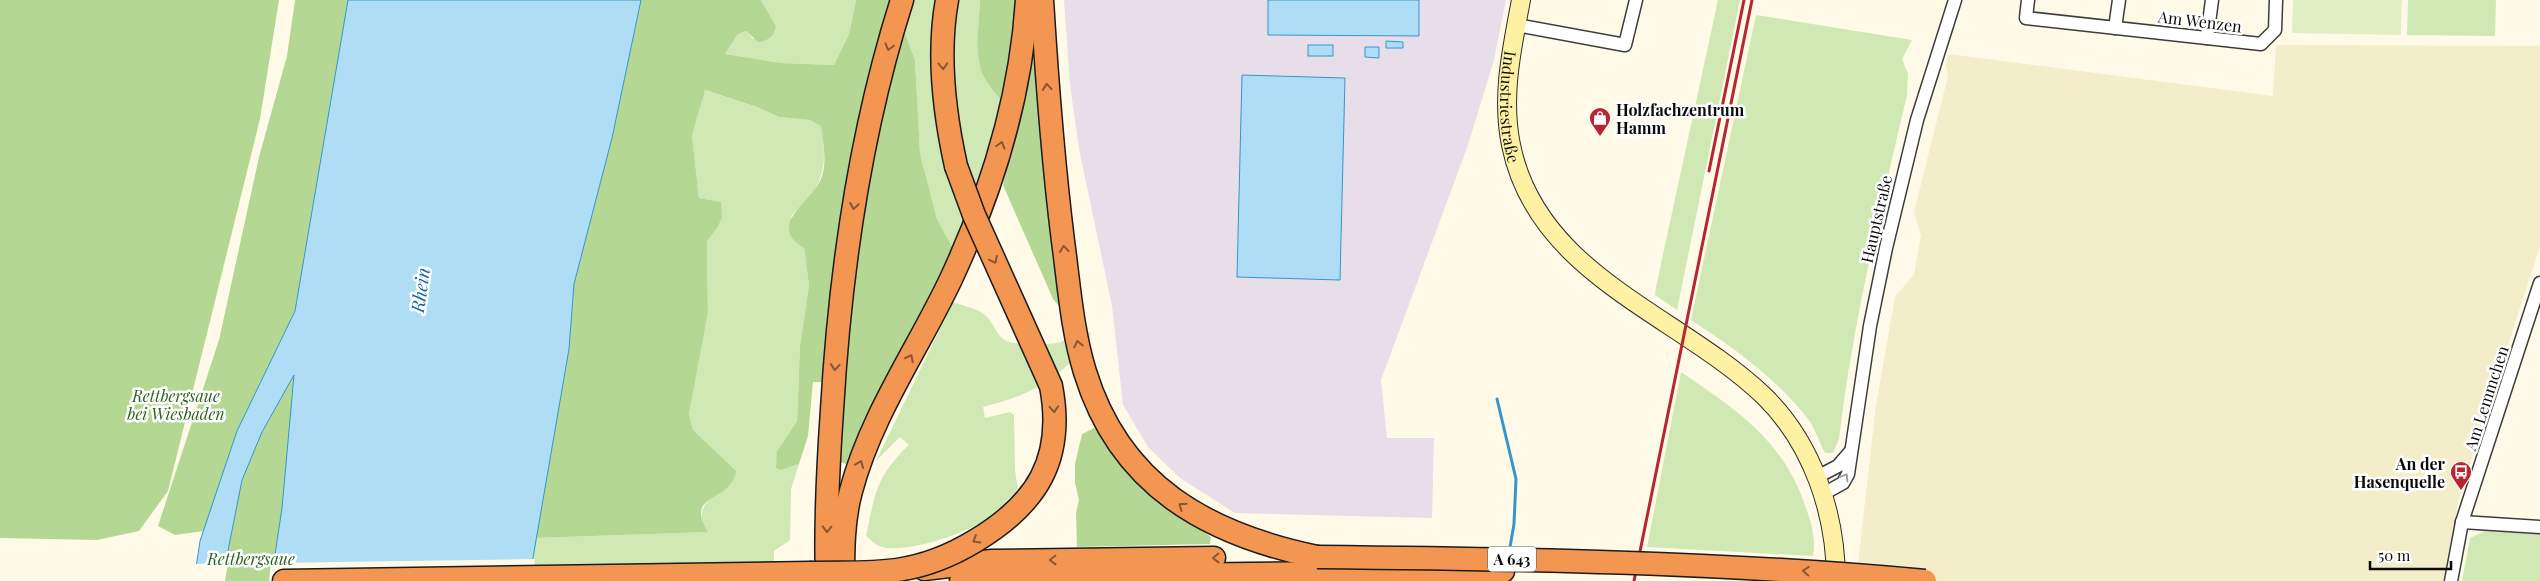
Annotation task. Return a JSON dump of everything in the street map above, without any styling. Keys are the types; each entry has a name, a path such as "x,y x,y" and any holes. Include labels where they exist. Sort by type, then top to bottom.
{"highway":[{"path":"827,581 830,446 841,300 868,129 902,0"},
{"path":"898,570 926,563 957,551 1013,516 1033,492 1041,478 1047,464 1054,433 1054,402 1046,371 974,215 956,166 943,86 944,31 947,0"},
{"path":"843,581 847,512 857,471 888,401 950,280 980,209 1003,136 1012,99 1027,0"},
{"path":"1042,0 1051,126 1070,297 1079,346 1094,396 1119,442 1152,482 1180,504 1217,526 1274,548 1317,557"},
{"name":"A 643","path":"284,581 898,570 992,560 1317,557 1629,561 1828,572 1925,581"},
{"name":"A 643","path":"960,581 993,577 1503,571 1760,581"},
{"path":"1285,581 1335,572"}],"main road":[{"name":"Industriestraße","path":"1521,0 1507,84 1507,117 1512,150 1522,181 1536,211 1567,250 1603,279 1728,366 1764,397 1799,441 1817,477 1823,494 1834,544 1836,581"}],"street":[{"path":"1516,25 1625,45 1636,0"},
{"name":"Hauptstraße","path":"1823,494 1846,479 1850,466 1870,326 1886,248 1915,128 1955,0"},
{"name":"Am Wenzen","path":"2028,0 2026,18 2261,44 2275,30 2276,0"},
{"path":"2115,28 2119,0"},
{"path":"2207,38 2212,0"},
{"name":"Am Lemmchen","path":"2451,581 2462,522 2540,283"},
{"path":"1817,477 1838,466 1851,451"},
{"path":"2462,522 2540,528"}],"shaded area":[{"path":"1064,0 1506,0 1494,60 1467,148 1381,380 1387,438 1434,438 1432,518 1235,513 1180,478 1148,447 1123,405 1112,306 1079,149 1070,85"},
{"path":"2276,45 2540,46 2540,246 2459,498 2443,581 1856,581 1876,405 1895,297 1914,274 1921,235 1914,212 1948,76 1946,65 1948,54 2273,96"}],"green space":[{"name":"Rettbergsaue bei Wiesbaden","path":"0,0 279,0 260,119 168,491 139,531 97,540 0,538"},
{"path":"295,0 348,0 295,311 237,431 204,531 175,535 158,526 219,340 259,157 287,56"},
{"path":"641,0 761,0 776,26 774,33 768,39 758,42 746,31 738,34 725,54 781,63 834,65 849,34 856,0 894,0 825,382 813,382 808,436 799,464 781,470 776,468 777,451 797,421 800,346 809,285 804,248 793,239 789,230 790,221 795,212 818,185 822,176 824,144 821,126 810,120 779,117 757,107 705,90 692,135 699,198 721,202 722,216 718,227 707,241 708,313 689,414 693,430 736,471 733,481 703,506 701,512 702,521 708,532 536,538 569,349 574,284 612,138"},
{"path":"761,0 856,0 849,34 834,65 781,63 725,54 738,34 746,31 753,39 776,26"},
{"path":"908,0 934,0 931,59 953,171 969,165 964,151 961,150 952,83 954,0 980,0 978,29 1003,102 980,189 955,252 937,219 920,154 915,60 903,28"},
{"path":"980,0 1016,0 1006,95 1003,102 988,83 979,62 978,26"},
{"path":"1718,0 1740,0 1677,310 1655,295 1656,287"},
{"path":"2293,0 2402,0 2401,35 2292,33"},
{"path":"2408,0 2496,0 2495,36 2407,35"},
{"path":"1756,15 1912,40 1902,59 1908,74 1907,95 1868,266 1852,352 1839,439 1833,453 1825,453 1808,419 1782,390 1754,365 1691,320"},
{"path":"903,28 915,60 920,154 937,219 955,252 852,459 846,464 840,462 847,309 868,150"},
{"path":"1028,62 1036,62 1067,315 1053,299 1003,185"},
{"path":"704,90 757,107 779,117 810,120 821,125 824,153 821,176 811,196 791,216 804,248 809,285 800,346 797,421 777,451 781,470 799,464 791,489 790,540 774,551 774,581 529,581 536,538 707,532 702,515 706,503 732,483 708,445 693,430 689,414 708,313 707,240 718,227 721,202 699,198 692,135"},
{"path":"953,302 982,313 989,319 1000,336 1008,342 1049,344 1064,341 1082,331 1091,333 1077,355 1057,375 1022,395 983,407 985,418 1010,412 1014,415 1015,471 1018,489 1005,503 980,523 945,538 901,548 879,546 866,536 878,486 890,466 909,445 900,437 876,461"},
{"path":"1681,372 1722,400 1757,430 1786,465 1798,487 1807,511 1814,539 1813,556 1647,547"},
{"name":"Rettbergsaue","path":"294,374 282,508 271,581 222,581 242,480 262,432"},
{"path":"1096,427 1128,474 1211,537 1210,544 1077,547 1076,513 1079,500 1075,483 1075,464 1082,434"},
{"path":"2485,531 2540,534 2540,581 2462,581 2470,538"}],"water":[{"name":"Rhein","path":"348,0 641,0 612,138 574,284 569,349 529,581 271,581 282,508 294,375 262,432 242,480 222,581 194,581 200,541 237,431 295,311"},
{"path":"1268,0 1419,0 1419,36 1268,35"},
{"path":"1386,41 1403,42 1403,48 1386,48"},
{"path":"1308,45 1333,45 1333,56 1308,56"},
{"path":"1365,47 1379,47 1379,58 1365,57"},
{"path":"1242,75 1345,78 1340,280 1237,277"}],"pier":[{"path":"535,559 532,581 269,581 271,563"},
{"path":"228,563 225,581 192,581 194,564"}],"waterway":[{"path":"1497,399 1516,479 1514,524 1509,553"}],"railway":[{"path":"1709,171 1744,0"},
{"path":"1634,581 1752,0"}],"place":[{"name":"Holzfachzentrum Hamm","path":"1600,137"},
{"name":"An der Hasenquelle","path":"2461,491"}]}
